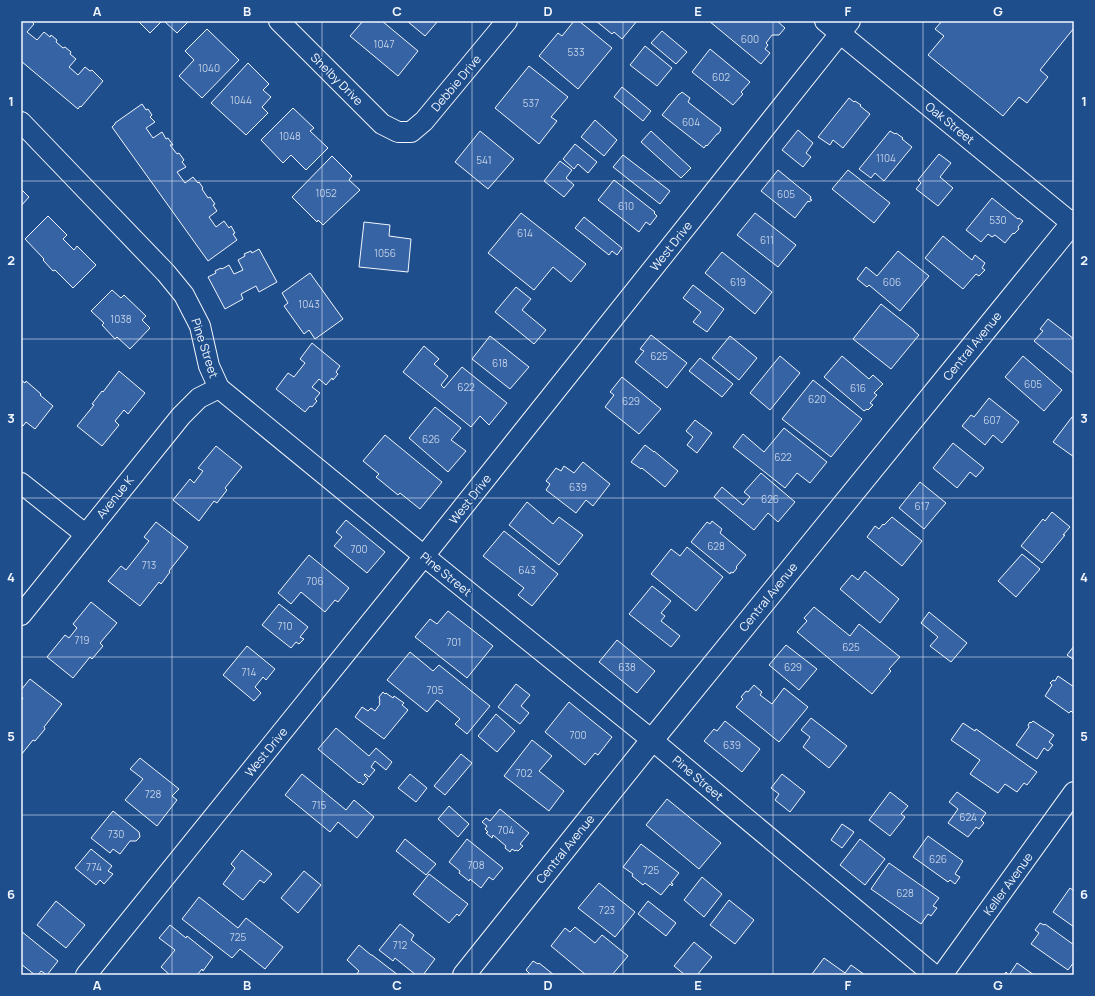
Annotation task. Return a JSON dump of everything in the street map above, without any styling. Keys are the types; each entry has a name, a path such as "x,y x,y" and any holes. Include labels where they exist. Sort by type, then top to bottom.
{"street":[{"name":"Shelby Drive","path":"279,21 382,124 398,132"},
{"name":"Debbie Drive","path":"398,132 411,132 424,121 507,21"},
{"name":"Oak Street","path":"838,25 1073,223"},
{"name":"West Drive","path":"86,975 424,556 838,25"},
{"name":"Pine Street","path":"21,122 166,273 184,295 200,326 209,366 219,388 652,740 934,975"},
{"name":"Central Avenue","path":"464,975 652,740 1073,223"},
{"name":"Avenue K","path":"21,615 181,416 199,398 219,388"},
{"path":"21,483 85,534"},
{"name":"Keller Avenue","path":"942,975 1074,792"}],"building":[{"path":"21,21 31,21 34,24 27,32 37,40 44,32 50,37 51,35 63,48 65,47 71,52 70,54 76,59 69,67 78,75 85,67 90,71 92,70 103,81 81,107 80,106 78,109 21,61"},
{"path":"138,21 162,21 150,33"},
{"path":"164,21 189,21 177,33"},
{"path":"363,21 382,21 418,51 398,76 350,36"},
{"path":"407,21 438,21 425,36"},
{"path":"574,21 579,21 612,48 578,89 539,56 558,33 562,36"},
{"path":"596,21 637,21 622,39 614,32 612,34"},
{"path":"709,21 777,21 785,28 779,35 772,35 766,43 768,45 765,49 770,53 761,64"},
{"path":"942,21 1074,21 1074,28 1040,70 1048,77 1027,103 1019,97 1003,116 928,55 944,36 935,29"},
{"path":"207,29 239,60 202,98 179,76 194,60 185,51"},
{"path":"662,31 687,52 676,64 651,43"},
{"path":"645,46 672,68 657,86 630,65"},
{"path":"710,49 750,82 741,92 743,94 733,105 692,72"},
{"path":"248,63 269,84 263,90 271,97 262,107 268,113 246,135 211,103"},
{"path":"529,66 568,97 551,117 557,121 539,144 495,108"},
{"path":"622,87 651,111 643,121 614,97"},
{"path":"682,92 690,98 688,102 721,128 718,134 704,148 662,115"},
{"path":"849,98 861,105 860,106 870,114 843,148 833,140 830,145 818,137"},
{"path":"142,104 146,110 148,109 152,115 150,117 155,122 146,128 153,138 162,132 166,139 168,138 173,145 170,145 177,154 179,153 184,160 182,162 186,167 177,172 185,183 193,177 198,183 199,182 208,198 210,197 215,204 213,205 217,211 209,217 216,227 224,221 229,228 231,226 235,233 233,234 237,240 208,261 112,127 115,123"},
{"path":"293,108 314,128 310,131 328,148 306,170 291,155 283,163 261,140"},
{"path":"595,120 617,140 604,156 581,137"},
{"path":"798,130 813,143 806,153 811,157 803,167 782,150"},
{"path":"480,131 514,159 488,189 455,162"},
{"path":"651,131 691,168 681,178 641,142"},
{"path":"890,131 903,138 902,139 912,147 884,181 875,173 871,178 859,169"},
{"path":"575,144 597,162 588,173 578,164 574,169 563,159"},
{"path":"939,154 951,163 940,177 953,188 938,206 916,189 921,183 918,180"},
{"path":"623,155 670,191 660,204 613,167"},
{"path":"332,156 352,176 349,180 360,190 323,225 318,220 317,222 292,197"},
{"path":"560,161 572,170 566,178 574,185 564,197 544,181"},
{"path":"778,170 811,197 810,199 812,200 809,202 808,201 795,218 761,191"},
{"path":"848,170 890,203 874,223 832,189"},
{"path":"614,180 655,212 654,213 657,216 650,225 646,222 639,232 598,200"},
{"path":"21,189 29,197 21,206"},
{"path":"992,198 1018,219 1019,218 1023,221 1018,227 1019,229 1014,234 1013,233 1005,243 995,235 992,237 988,234 981,242 966,230"},
{"path":"521,213 586,264 571,282 553,267 534,290 488,253"},
{"path":"755,213 796,245 778,267 737,235"},
{"path":"48,216 67,235 63,239 74,250 77,246 96,265 73,288 55,270 53,271 25,239"},
{"path":"584,217 622,248 617,255 612,251 609,255 575,228"},
{"path":"364,222 390,225 389,236 411,239 408,272 359,267"},
{"path":"943,236 972,260 975,255 985,263 982,268 985,270 979,276 976,274 963,289 925,258"},
{"path":"259,249 277,282 259,292 256,286 241,294 243,299 225,309 208,277 216,273 215,271 229,265 234,274 243,270 238,260 245,256 244,254 251,251 252,253"},
{"path":"898,251 929,276 900,311 869,285 867,287 857,279 866,267 877,276"},
{"path":"722,252 772,292 755,314 705,273"},
{"path":"310,273 343,319 315,339 309,330 304,334 284,306 288,303 282,293"},
{"path":"693,285 724,309 707,332 693,322 701,312 683,298"},
{"path":"516,287 531,299 522,310 546,330 534,344 495,312"},
{"path":"112,290 121,298 124,295 146,316 142,320 150,328 130,349 117,337 115,339 102,325 104,323 91,311"},
{"path":"881,304 919,335 891,369 853,339"},
{"path":"1048,319 1074,339 1074,374 1034,341 1043,331 1040,329"},
{"path":"651,335 687,363 667,388 635,362 644,351 640,349"},
{"path":"490,336 529,367 510,389 472,359"},
{"path":"730,336 757,358 739,380 712,358"},
{"path":"312,343 340,366 336,372 338,374 333,380 332,378 326,385 319,379 312,387 320,393 315,399 317,401 305,412 276,389 288,373 294,377 305,363 300,359"},
{"path":"424,346 439,359 434,364 448,376 441,385 444,388 462,367 507,403 489,425 480,416 471,427 403,372"},
{"path":"780,356 800,373 770,410 750,393"},
{"path":"842,356 869,379 873,375 883,384 874,393 877,395 870,403 873,405 868,410 867,409 864,411 824,377"},
{"path":"1023,356 1062,390 1044,411 1005,377"},
{"path":"700,358 733,384 722,397 689,371"},
{"path":"119,371 145,393 128,414 124,410 115,421 119,425 102,446 77,426 94,405 92,404"},
{"path":"622,377 661,409 639,434 605,407 614,395 610,392"},
{"path":"21,380 25,383 26,381 53,406 35,429 26,422 23,426 21,424"},
{"path":"813,380 862,419 831,457 782,419"},
{"path":"989,398 1019,422 1002,443 993,435 985,445 962,426 971,415 974,417"},
{"path":"435,407 461,428 451,440 466,451 448,472 409,438"},
{"path":"1072,417 1074,418 1074,457 1053,442"},
{"path":"695,420 712,433 697,453 687,445 693,437 686,431"},
{"path":"784,428 827,462 810,483 797,473 785,488 733,447 743,434 764,452"},
{"path":"385,435 442,482 420,509 400,493 398,495 376,477 379,474 363,461"},
{"path":"953,443 984,468 976,477 970,472 957,488 933,468"},
{"path":"645,445 678,471 665,487 642,468 641,469 631,462"},
{"path":"216,446 242,467 225,488 227,490 217,503 214,501 199,521 173,500 190,479 194,483 203,471 198,468"},
{"path":"583,462 610,484 593,506 586,500 576,513 546,490 550,484 546,481 556,468 561,471 564,466 574,473"},
{"path":"761,473 795,502 778,522 768,513 754,530 714,497 722,487 743,505 750,497 744,492"},
{"path":"920,482 946,503 924,529 899,508"},
{"path":"527,502 553,524 559,517 583,535 559,565 509,525"},
{"path":"1052,512 1070,527 1042,563 1021,546 1043,519 1045,521"},
{"path":"892,517 922,541 902,566 867,537 875,526 879,529"},
{"path":"346,520 385,552 367,573 334,546 342,537 336,532"},
{"path":"712,521 722,529 720,533 746,555 733,573 731,572 730,574 691,542 707,522 710,524"},
{"path":"156,522 188,547 169,571 170,572 161,584 159,582 140,606 108,581 121,566 126,570 149,541 144,537"},
{"path":"504,531 558,574 532,606 518,595 524,588 483,556"},
{"path":"687,547 723,577 696,611 651,574 671,549 680,556"},
{"path":"1022,554 1040,569 1016,597 998,581"},
{"path":"309,555 349,588 338,602 335,600 325,612 301,592 291,604 278,593"},
{"path":"865,571 899,599 880,623 840,589 852,575 858,580"},
{"path":"652,586 671,601 661,613 665,616 661,621 680,636 671,647 629,614"},
{"path":"91,602 117,623 100,643 103,646 92,659 90,657 73,678 47,657 65,635 69,638 77,628 73,624"},
{"path":"279,604 308,627 300,637 304,639 299,644 296,642 291,648 262,625"},
{"path":"814,607 850,636 859,624 900,657 889,669 891,671 872,694 797,632 807,621 804,618"},
{"path":"448,611 493,646 467,678 415,637 430,619 437,624"},
{"path":"929,612 967,643 951,662 930,646 938,637 921,623"},
{"path":"617,640 655,671 637,693 599,662"},
{"path":"786,645 817,669 799,690 769,665"},
{"path":"247,646 275,669 266,680 263,677 255,687 261,693 254,701 223,675"},
{"path":"1074,646 1074,660 1067,655"},
{"path":"410,652 433,671 439,665 490,706 467,734 455,724 460,719 437,700 427,712 387,680"},
{"path":"1058,676 1074,687 1074,714 1071,711 1069,713 1045,696 1052,685 1050,683 1053,680 1055,681"},
{"path":"30,679 62,704 44,727 45,729 35,741 33,740 21,755 21,701 23,698 21,696 21,690"},
{"path":"516,684 530,695 521,706 529,713 520,724 498,707"},
{"path":"754,685 762,692 760,695 772,704 784,688 808,707 779,742 736,707 743,699 741,697"},
{"path":"383,692 393,698 394,696 404,703 402,705 408,710 384,739 355,717 362,707 368,711 371,708 375,711 380,704 379,697"},
{"path":"569,702 612,737 598,755 595,753 585,765 545,732"},
{"path":"496,714 515,731 497,752 478,736"},
{"path":"811,718 847,746 829,768 803,747 810,737 801,730"},
{"path":"725,721 760,749 742,772 704,741 714,729 717,731"},
{"path":"1033,721 1054,735 1049,742 1053,745 1048,751 1044,748 1037,759 1016,745 1029,727 1028,725 1030,722 1031,723"},
{"path":"963,723 975,731 976,729 1037,772 1027,785 1024,783 1017,792 1005,784 998,793 970,774 980,760 951,740"},
{"path":"336,728 369,756 376,748 392,762 386,770 375,761 371,767 375,770 369,777 365,774 364,775 368,779 363,785 360,782 359,783 318,749"},
{"path":"532,740 552,756 539,771 564,791 549,811 504,776"},
{"path":"461,754 472,763 445,795 434,786"},
{"path":"140,758 179,789 172,796 177,800 157,826 125,800 143,779 130,769"},
{"path":"302,774 346,810 354,800 374,817 357,838 338,822 330,832 285,795"},
{"path":"410,774 427,788 416,802 398,788"},
{"path":"782,774 805,792 790,812 775,800 779,794 771,788"},
{"path":"890,792 908,806 901,814 905,817 890,836 869,820"},
{"path":"957,792 986,813 981,820 984,823 979,829 976,827 968,837 948,823 958,809 949,802"},
{"path":"667,799 721,843 699,869 646,825"},
{"path":"449,806 469,824 458,837 438,819"},
{"path":"500,809 529,833 520,844 523,846 518,851 512,849 510,852 505,848 506,846 493,835 492,838 486,833 488,832 485,829 487,826 482,822 486,818 490,821"},
{"path":"113,811 139,832 140,837 136,841 130,841 120,854 113,849 110,853 91,838"},
{"path":"842,824 854,832 842,848 831,840"},
{"path":"928,836 963,861 955,874 960,877 955,884 950,880 948,882 913,857"},
{"path":"405,839 436,864 426,875 396,851"},
{"path":"467,839 503,868 493,880 489,877 481,888 470,879 469,881 459,873 460,871 449,862"},
{"path":"860,839 885,859 865,885 840,865"},
{"path":"641,844 679,873 671,883 673,884 672,886 670,884 661,895 645,883 643,885 632,876 633,874 623,867"},
{"path":"91,849 112,866 108,871 113,874 104,884 100,880 96,885 75,868"},
{"path":"242,850 272,874 264,883 260,880 243,900 223,884 235,868 231,864"},
{"path":"889,863 939,898 933,906 937,908 931,916 928,914 921,924 871,889"},
{"path":"304,871 321,885 298,913 281,898"},
{"path":"429,874 468,904 459,916 457,914 449,923 413,894"},
{"path":"702,877 722,894 704,917 684,900"},
{"path":"599,883 635,912 615,937 578,908"},
{"path":"1070,888 1074,891 1074,927 1053,912"},
{"path":"199,897 238,928 246,918 283,947 265,969 240,949 232,958 182,919"},
{"path":"729,900 754,920 735,944 710,925"},
{"path":"56,901 85,925 66,948 37,925"},
{"path":"648,901 676,923 666,936 638,914"},
{"path":"1040,923 1045,924 1074,945 1074,962 1068,970 1031,944 1039,933 1035,930"},
{"path":"400,924 414,935 411,940 435,959 423,975 416,975 395,958 393,961 379,950"},
{"path":"170,925 186,938 187,936 213,957 203,971 202,969 197,975 170,975 161,967 175,950 159,938"},
{"path":"575,927 595,943 602,935 628,956 612,975 586,975 551,946 565,928 570,932"},
{"path":"21,931 58,961 47,975 41,971 38,975 35,975 21,964"},
{"path":"694,942 712,957 697,975 685,975 674,966"},
{"path":"359,945 398,975 356,975 359,971 347,960"},
{"path":"824,958 845,973 851,965 865,975 813,975 812,974"},
{"path":"533,961 538,964 539,963 554,975 531,975 526,970"},
{"path":"1017,963 1034,975 1009,975"}]}
